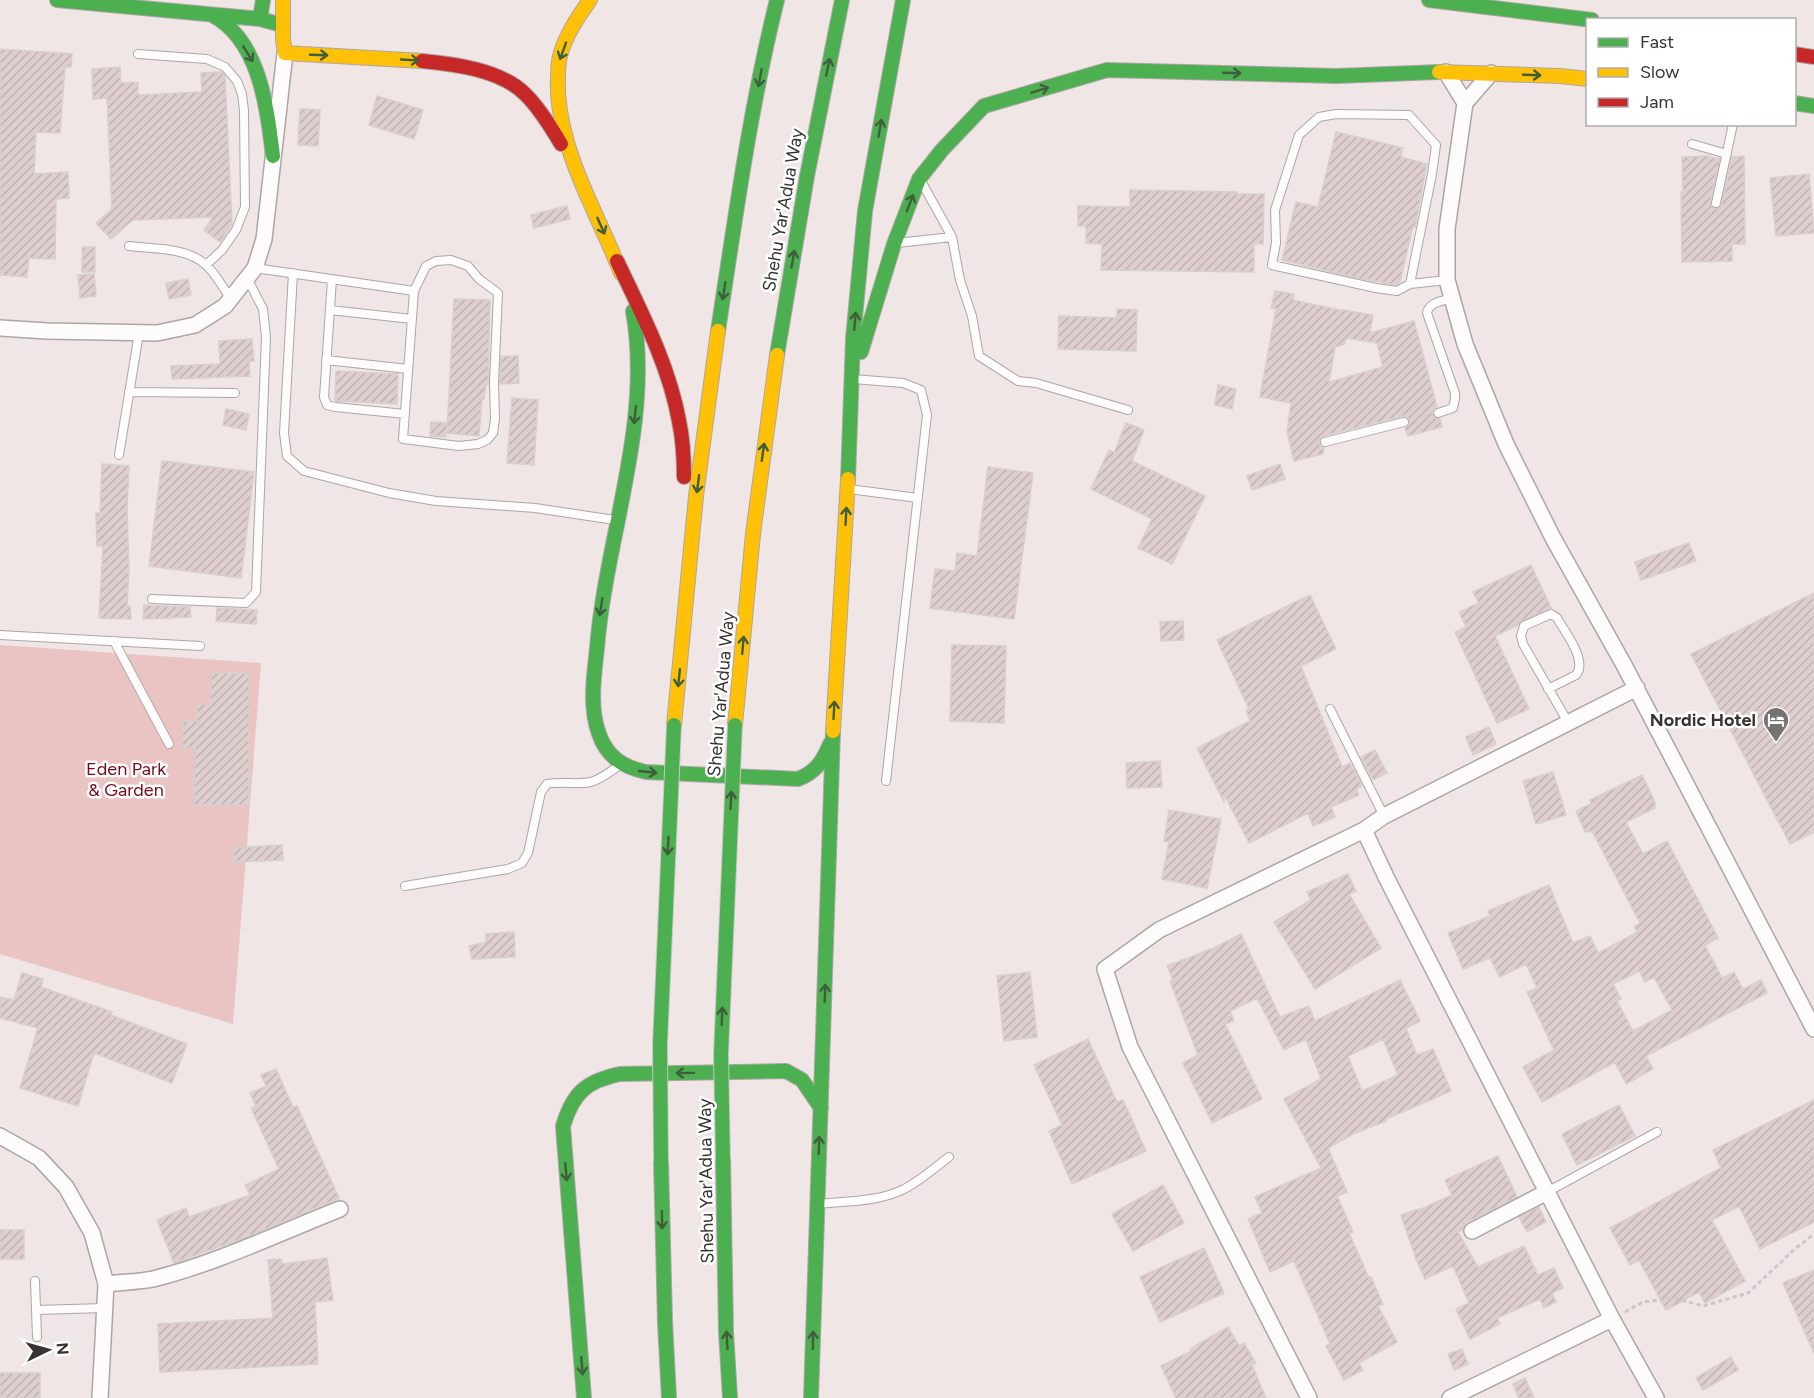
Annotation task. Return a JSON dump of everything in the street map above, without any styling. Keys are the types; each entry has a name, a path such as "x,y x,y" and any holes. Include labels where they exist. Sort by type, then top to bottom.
{"main road":[{"path":"57,0 261,19 282,26"},
{"path":"261,19 263,0"},
{"path":"284,0 282,26 285,53 453,64 482,71 511,82 526,94 551,127 578,173"},
{"path":"590,0 582,11 560,57 557,104 578,173 663,361 682,427 685,455 682,556 684,626"},
{"path":"669,1398 661,1162 660,1032 674,725 696,496 714,353 744,169 768,36 777,0"},
{"name":"Shehu Yar'Adua Way","path":"730,1398 726,1332 721,1054 735,724 761,471 779,340 810,152 842,0"},
{"path":"853,379 884,233 903,0"},
{"path":"1429,0 1586,19"},
{"path":"208,14 224,20 253,60 262,85 273,156"},
{"path":"1796,54 1814,57"},
{"path":"811,1398 833,738 848,489 853,339 884,233 942,150 984,106 1107,70 1337,76 1446,72 1586,79"},
{"path":"1796,103 1814,106"},
{"path":"617,261 636,325 638,361 632,440 598,630 594,704 601,742 611,756 634,771 798,779 810,775 818,768 833,738"},
{"path":"584,1398 563,1126 566,1113 573,1100 590,1083 603,1077 620,1074 786,1071 802,1080 821,1108"}],"street":[{"path":"0,328 158,333 195,325 225,306 251,273 264,239 285,53"},
{"path":"1446,72 1465,103"},
{"path":"1491,73 1465,103 1447,229 1447,280 1465,344 1506,444 1553,538 1636,688 1814,1029"},
{"path":"1309,1398 1130,1047 1105,969 1159,930 1364,830 1384,816 1636,688"},
{"path":"1364,830 1612,1319 1656,1398"},
{"path":"0,1136 39,1158 66,1187 92,1233 106,1284 100,1398"},
{"path":"1472,1231 1547,1192"},
{"path":"106,1284 151,1279 182,1270 340,1209"},
{"path":"1450,1398 1612,1319"}],"lane":[{"path":"138,54 207,59 225,67 237,81 242,94 245,207 236,230 222,250 206,265"},
{"path":"1410,284 1436,146 1408,115 1336,114 1319,117 1299,135 1295,146 1275,210 1276,243 1272,265 1397,291 1410,284 1447,280"},
{"path":"1716,202 1733,126"},
{"path":"1692,144 1727,154"},
{"path":"920,179 952,237 960,280 972,316 979,356 1018,381 1036,383 1128,410"},
{"path":"884,233 952,237"},
{"path":"129,246 176,250 195,257 206,265 231,299"},
{"path":"451,260 468,266 479,279 498,293 495,419 493,433 487,440 478,444 459,446 403,439 414,291 426,266 436,261 451,260"},
{"path":"152,599 246,603 256,592 266,337 263,309 251,273 293,273 414,291"},
{"path":"293,273 284,433 287,456 304,471 368,488 436,501 535,508 616,520"},
{"path":"332,279 324,397 327,405 335,408 405,414"},
{"path":"1438,413 1453,408 1455,393 1427,312 1432,304 1452,298"},
{"path":"330,310 412,319"},
{"path":"119,455 139,333"},
{"path":"326,360 408,369"},
{"path":"853,379 903,383 921,390 927,415 886,781"},
{"path":"129,392 235,393"},
{"path":"1325,442 1404,422"},
{"path":"848,489 918,498"},
{"path":"1548,689 1576,675 1580,666 1580,658 1557,618 1551,614 1524,626 1521,636 1523,644 1548,689 1569,724"},
{"path":"0,634 200,646"},
{"path":"114,641 169,744"},
{"path":"1330,709 1384,816"},
{"path":"405,886 508,869 522,863 528,853 541,792 547,784 590,782 621,764"},
{"path":"1547,1192 1657,1132"},
{"path":"817,1204 879,1198 893,1194 905,1189 949,1157"},
{"path":"34,1281 37,1337"},
{"path":"36,1310 105,1308"}],"path":[{"path":"1612,1319 1643,1302 1674,1298 1703,1306 1748,1293 1814,1234"}],"green space":[{"name":"Eden Park & Garden","path":"0,645 261,663 233,1024 0,954"}],"building":[{"path":"0,49 72,54 71,67 65,67 60,133 36,132 34,174 68,172 69,198 56,199 55,259 29,258 27,277 0,275"},
{"path":"120,67 121,83 138,82 138,95 202,92 201,73 221,72 225,76 232,224 220,242 204,230 213,217 133,220 111,239 96,223 112,209 107,98 93,99 92,69"},
{"path":"377,96 423,110 414,139 369,125"},
{"path":"300,109 320,110 318,146 298,145"},
{"path":"1336,132 1403,148 1401,157 1427,164 1415,227 1413,226 1400,282 1396,285 1282,260 1296,202 1318,207"},
{"path":"1710,156 1710,158 1720,158 1710,202 1715,209 1722,204 1732,157 1744,156 1745,244 1732,244 1732,261 1682,262 1682,157"},
{"path":"1809,174 1814,233 1776,236 1770,178"},
{"path":"1130,190 1264,194 1263,244 1254,244 1254,272 1101,270 1102,244 1086,243 1086,226 1078,226 1078,206 1130,207"},
{"path":"567,206 570,219 534,228 531,215"},
{"path":"82,247 95,247 95,272 82,272"},
{"path":"94,274 96,296 80,298 78,275"},
{"path":"188,279 191,295 169,299 166,283"},
{"path":"1275,291 1294,294 1293,300 1373,315 1370,333 1414,321 1437,407 1432,414 1435,418 1440,419 1442,427 1408,436 1405,428 1410,424 1410,420 1403,416 1323,436 1319,441 1320,446 1324,448 1323,454 1294,461 1287,432 1291,403 1260,397 1276,309 1271,308","holes":["1346,338 1377,343 1383,367 1329,382 1335,347 1345,344"]},
{"path":"454,299 490,300 488,385 486,385 484,399 482,398 479,436 447,433"},
{"path":"1117,309 1137,310 1136,351 1058,349 1059,316 1117,318"},
{"path":"252,339 254,361 249,361 250,376 172,379 171,366 220,364 219,341"},
{"path":"501,356 518,356 519,383 500,384"},
{"path":"336,371 398,374 397,404 335,401"},
{"path":"1218,385 1236,389 1232,409 1215,405"},
{"path":"512,398 538,400 534,465 507,463"},
{"path":"226,409 249,414 246,430 223,425"},
{"path":"431,422 447,423 446,437 430,436"},
{"path":"1126,423 1144,430 1132,461 1205,496 1172,564 1138,548 1152,519 1091,489 1109,450 1114,453"},
{"path":"162,461 254,472 241,578 149,566"},
{"path":"102,464 129,466 127,606 130,606 131,619 99,618 103,546 97,546 96,513 100,513"},
{"path":"1280,464 1285,479 1252,490 1247,476"},
{"path":"988,467 1033,473 1014,619 930,608 935,569 955,571 957,553 977,556"},
{"path":"1689,543 1696,561 1641,580 1635,562"},
{"path":"1531,565 1551,608 1495,636 1529,709 1497,723 1455,632 1466,627 1459,612 1479,603 1473,592"},
{"name":"Nordic Hotel","path":"1814,593 1814,832 1790,844 1691,654"},
{"path":"1310,595 1336,649 1301,666 1342,767 1350,763 1362,786 1356,789 1359,795 1331,807 1335,817 1313,826 1308,813 1249,843 1225,796 1224,802 1197,748 1250,721 1246,710 1249,709 1217,640"},
{"path":"144,605 190,607 191,617 143,619"},
{"path":"217,608 257,610 256,624 216,621"},
{"path":"1183,621 1184,640 1161,641 1160,622"},
{"path":"952,645 1006,646 1004,723 950,721"},
{"path":"212,673 249,673 249,805 194,805 195,748 182,748 183,721 197,721 197,704 210,705"},
{"path":"1489,727 1496,744 1473,755 1466,737"},
{"path":"1375,750 1387,773 1373,780 1361,757"},
{"path":"1160,761 1162,787 1127,788 1126,763"},
{"path":"1553,772 1566,815 1536,824 1523,781"},
{"path":"1642,775 1655,802 1655,808 1626,822 1643,854 1667,841 1718,938 1705,945 1722,978 1734,972 1743,989 1761,980 1767,993 1646,1056 1653,1069 1626,1084 1615,1062 1542,1102 1523,1067 1554,1050 1527,992 1537,988 1526,964 1500,977 1490,958 1463,969 1448,933 1490,916 1488,911 1549,885 1573,943 1590,936 1598,953 1638,932 1634,927 1640,923 1592,831 1585,832 1576,811 1591,804 1590,800","holes":["1639,971 1645,982 1654,977 1672,1010 1633,1031 1617,1001 1621,999 1613,984"]},
{"path":"1169,810 1221,819 1207,888 1162,879 1169,842 1164,841"},
{"path":"282,845 283,860 233,862 233,848"},
{"path":"1348,874 1356,891 1349,894 1381,948 1315,989 1274,922 1311,900 1307,892"},
{"path":"514,932 515,957 472,959 469,946 486,942 486,934"},
{"path":"1241,934 1280,1017 1309,1006 1315,1021 1400,980 1420,1021 1406,1028 1417,1055 1433,1049 1451,1091 1353,1134 1328,1148 1347,1192 1337,1196 1353,1232 1349,1233 1383,1304 1378,1306 1397,1342 1359,1363 1363,1370 1344,1380 1326,1346 1330,1344 1294,1261 1270,1272 1248,1219 1262,1213 1255,1197 1321,1168 1284,1099 1321,1079 1306,1039 1284,1050 1257,998 1230,1011 1234,1021 1225,1024 1262,1099 1212,1123 1183,1063 1198,1055 1170,981 1173,980 1167,966 1214,948","holes":["1383,1039 1398,1075 1362,1091 1348,1056"]},
{"path":"1030,972 1037,1037 1004,1041 997,976"},
{"path":"22,973 43,979 41,987 112,1012 111,1015 187,1044 172,1083 94,1053 78,1106 20,1088 38,1028 0,1018 0,997 14,1000"},
{"path":"1088,1039 1117,1102 1123,1100 1146,1151 1072,1184 1049,1131 1062,1125 1034,1065"},
{"path":"276,1069 293,1107 297,1106 339,1198 244,1238 174,1263 157,1220 186,1208 189,1217 250,1195 245,1185 279,1169 251,1108 256,1106 250,1093 266,1086 261,1075"},
{"path":"1814,1100 1814,1222 1760,1249 1739,1206 1712,1220 1745,1281 1705,1303 1699,1292 1666,1310 1639,1260 1630,1265 1610,1228 1721,1168 1713,1150"},
{"path":"1619,1105 1635,1136 1577,1165 1562,1134"},
{"path":"1498,1156 1517,1197 1467,1222 1458,1232 1478,1267 1524,1246 1538,1275 1554,1268 1563,1288 1552,1293 1556,1302 1544,1308 1540,1299 1497,1318 1500,1324 1470,1339 1456,1309 1469,1303 1453,1266 1425,1279 1401,1215 1419,1210 1452,1195 1445,1180"},
{"path":"1163,1185 1184,1223 1133,1251 1112,1214"},
{"path":"1539,1207 1546,1222 1527,1232 1519,1217"},
{"path":"0,1230 24,1230 24,1259 0,1259"},
{"path":"1204,1248 1224,1293 1160,1322 1140,1277"},
{"path":"327,1258 333,1300 315,1302 318,1364 160,1372 158,1324 273,1318 268,1260 281,1259 282,1264"},
{"path":"1814,1270 1814,1353 1783,1283"},
{"path":"1228,1327 1239,1346 1244,1343 1256,1363 1252,1365 1266,1398 1176,1398 1161,1366 1192,1351 1190,1349"},
{"path":"1462,1349 1468,1364 1454,1370 1448,1354"},
{"path":"1731,1357 1738,1370 1703,1390 1696,1378"},
{"path":"0,1373 40,1373 40,1398 0,1398"},
{"path":"1525,1378 1534,1398 1519,1398 1513,1384"}],"traffic: fast":[{"path":"57,0 260,19 282,25"},
{"path":"260,19 263,0"},
{"path":"718,331 751,123 777,0"},
{"path":"777,355 807,176 842,0"},
{"path":"848,479 853,339 865,211 903,0"},
{"path":"1429,0 1586,19"},
{"path":"212,15 228,26 241,41 251,58 264,97 273,156"},
{"path":"861,352 894,244 919,179 942,150 984,106 1107,70 1337,76 1439,72"},
{"path":"1796,103 1814,106"},
{"path":"633,311 638,353 633,437 602,606 594,680 594,713 602,742 617,760 646,772 798,779 810,773 818,765 830,744"},
{"path":"661,1162 660,1044 674,725"},
{"path":"723,1159 721,1054 735,725"},
{"path":"811,1398 833,731"},
{"path":"584,1398 563,1126 576,1097 582,1090 598,1080 620,1074 786,1071 802,1080 821,1108"},
{"path":"723,1159 726,1332 730,1398"},
{"path":"661,1162 669,1398"}],"traffic: slow":[{"path":"283,0 285,53 422,61"},
{"path":"590,0 572,27 562,49 558,65 558,93 566,140 574,163 621,273"},
{"path":"1439,72 1586,79"},
{"path":"674,725 696,496 718,331"},
{"path":"735,725 753,534 777,355"},
{"path":"833,731 848,479"}],"traffic: jam":[{"path":"1796,54 1814,57"},
{"path":"422,61 477,70 516,86 536,106 561,144"},
{"path":"617,261 653,339 668,380 680,428 684,477"}],"place":[{"name":"Nordic Hotel","path":"1776,743"}]}
